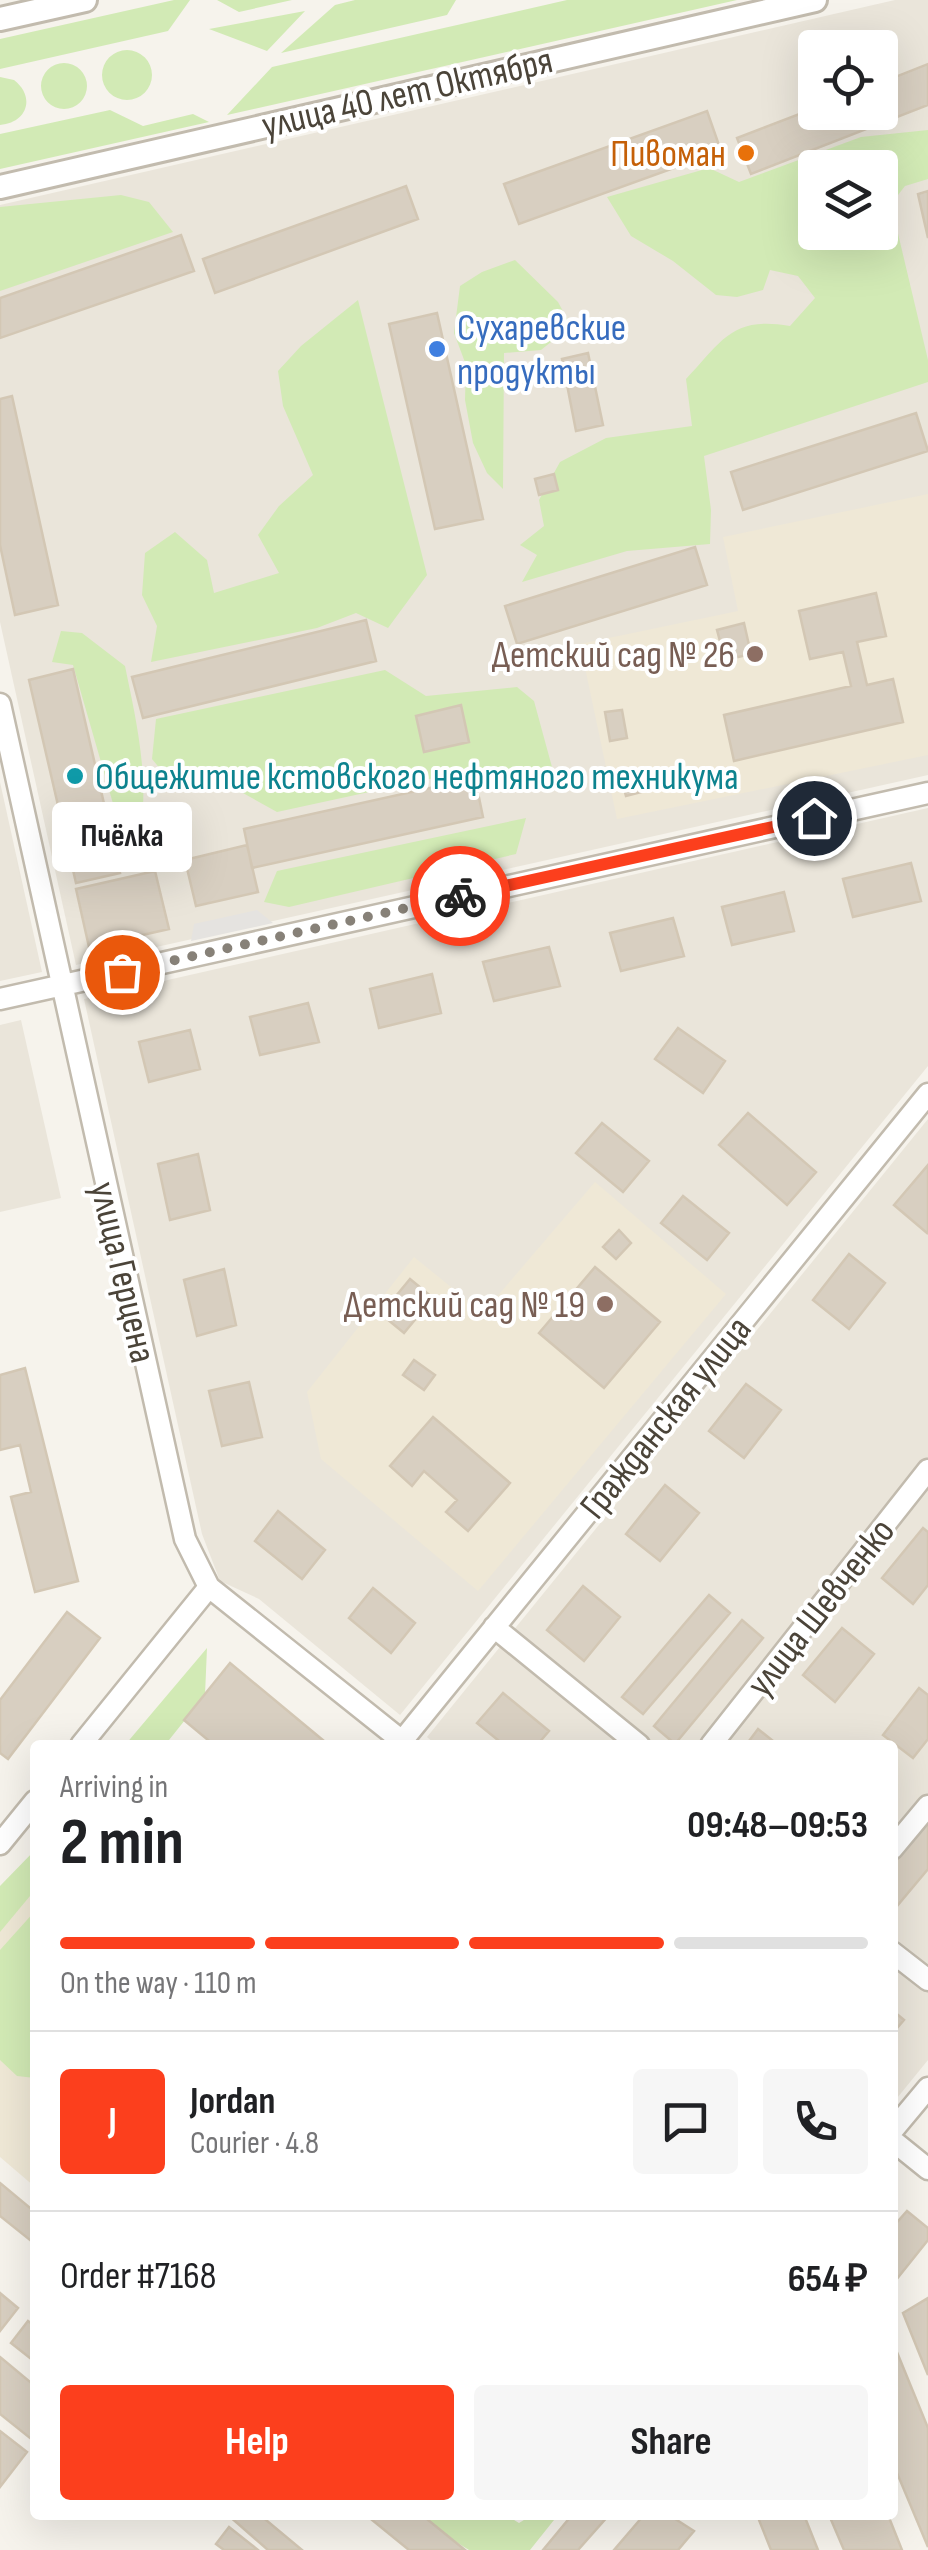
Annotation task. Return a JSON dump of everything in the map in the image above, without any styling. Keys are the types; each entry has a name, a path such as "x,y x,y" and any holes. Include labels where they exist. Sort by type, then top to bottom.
{"street":[{"path":"0,19 86,0"},
{"name":"улица 40 лет Октября","path":"0,187 815,0"},
{"name":"улица Герцена","path":"0,704 90,1125 185,1539 209,1588 400,1740"},
{"path":"0,1000 928,793"},
{"name":"Гражданская улица","path":"406,1740 928,1094"},
{"name":"улица Шевченко","path":"715,1740 928,1470"},
{"path":"85,1740 209,1588"},
{"path":"494,1627 633,1740"},
{"path":"898,1842 928,1806"},
{"path":"0,1844 30,1807"},
{"path":"898,1957 928,1980"},
{"path":"898,2124 928,2088"},
{"path":"898,2145 928,2169"}],"shaded area":[{"path":"895,0 928,0 928,775 76,965 0,622 0,205"},
{"name":"Детский сад № 26","path":"928,494 928,755 617,819 580,644 738,611 723,537"},
{"path":"0,782 42,972 0,981"},
{"path":"928,808 928,1066 400,1715 259,1599 220,1581 202,1534 84,999"},
{"path":"257,910 273,923 191,941 194,924"},
{"path":"21,1020 61,1198 0,1212 0,1025"},
{"path":"928,1119 928,2060 898,2097 898,1740 427,1737"},
{"path":"595,1182 726,1294 478,1591 321,1459 307,1392 414,1257 483,1313"},
{"path":"30,1883 30,2183 0,2157 0,1919"}],"green space":[{"path":"174,0 190,0 168,31 0,69 0,39"},
{"path":"217,0 292,0 239,12"},
{"path":"355,0 456,0 447,15 281,53 335,5"},
{"path":"567,0 737,0 227,115 272,67"},
{"path":"305,11 267,51 209,29"},
{"path":"127,50 144,58 152,75 144,92 127,100 110,92 102,75 110,58"},
{"path":"64,63 80,70 87,86 80,102 64,109 48,102 41,86 48,70"},
{"path":"0,77 14,80 26,101 17,120 0,125"},
{"path":"110,110 143,126 193,114 209,122 0,169 0,134"},
{"path":"928,130 928,179 905,186 898,195 898,150 826,150 861,137"},
{"path":"798,160 798,250 898,250 898,234 928,360 928,382 704,456 711,510 710,544 627,551 522,582 537,555 520,545 544,526 539,500 560,462 606,438 692,426 686,379 720,342 741,328 754,325 790,326 815,298 798,276 770,270 763,290 737,297 716,295 673,261 631,236 607,197 709,168 739,182"},
{"path":"121,195 149,202 173,232 0,291 0,207"},
{"path":"515,260 558,302 571,326 541,350 504,353 503,489 487,473 473,443 465,400 466,365 454,333 460,286 482,272"},
{"path":"358,300 427,575 388,628 356,613 317,628 151,662 157,626 142,595 145,553 175,532 207,560 214,593 279,573 258,535 279,506 313,475 283,406 278,371 301,346"},
{"path":"61,631 82,633 125,666 139,738 143,791 138,839 129,859 73,665 52,662"},
{"path":"385,670 426,696 517,687 534,701 555,778 502,769 466,771 277,812 243,793 171,782 152,759 156,719"},
{"path":"526,818 516,854 289,907 264,902 277,871"},
{"path":"207,1648 205,1695 169,1740 129,1740"},
{"path":"30,1855 30,1896 0,1932 0,1886"},
{"path":"30,1917 30,2077 17,2076 0,2060 0,1950"},
{"path":"421,2520 554,2520 530,2550 469,2550"}],"building":[{"path":"928,64 928,105 898,117 898,76"},
{"path":"707,111 721,151 519,224 504,184"},
{"path":"798,115 798,130 864,130 813,150 798,150 798,156 751,174 737,138"},
{"path":"406,186 418,219 215,293 203,259"},
{"path":"928,191 928,238 918,194"},
{"path":"181,235 194,271 0,338 0,298"},
{"path":"437,313 483,519 435,529 389,324"},
{"path":"588,353 603,425 576,431 562,359"},
{"path":"12,396 58,605 15,615 0,545 0,399"},
{"path":"916,413 928,451 743,510 731,472"},
{"path":"554,474 558,490 539,495 535,479"},
{"path":"695,547 707,585 517,644 505,606"},
{"path":"876,593 886,636 857,642 867,685 893,679 903,722 734,761 724,715 851,686 843,652 810,659 799,611"},
{"path":"366,620 376,661 143,718 132,677"},
{"path":"744,623 751,654 725,660 717,630"},
{"name":"Общежитие кстовского нефтяного техникума","path":"73,669 120,873 76,883 29,680"},
{"path":"461,705 469,742 424,752 416,716"},
{"path":"622,710 627,738 610,741 605,712"},
{"path":"636,771 641,792 626,796 620,775"},
{"path":"475,778 483,817 252,868 244,829"},
{"path":"247,845 258,892 196,906 185,860"},
{"path":"911,863 921,901 853,917 843,879"},
{"path":"155,871 169,929 89,947 76,889"},
{"path":"784,892 794,931 732,945 722,907"},
{"path":"673,918 684,956 621,971 610,933"},
{"path":"549,947 560,986 494,1001 483,962"},
{"path":"432,974 441,1013 379,1028 370,989"},
{"path":"308,1003 319,1042 260,1055 250,1017"},
{"path":"678,1028 725,1061 703,1093 655,1059"},
{"path":"190,1030 200,1069 149,1082 139,1042"},
{"path":"748,1113 816,1172 787,1205 719,1145"},
{"path":"602,1123 649,1161 623,1192 576,1153"},
{"path":"198,1154 210,1210 170,1220 158,1164"},
{"path":"928,1165 928,1231 927,1233 894,1205"},
{"path":"683,1196 729,1233 707,1260 661,1223"},
{"path":"619,1230 631,1243 616,1259 603,1247"},
{"path":"849,1254 885,1283 849,1329 813,1300"},
{"path":"595,1267 660,1322 604,1388 539,1333"},
{"path":"224,1269 236,1325 197,1336 184,1280"},
{"path":"410,1279 433,1298 404,1333 381,1314"},
{"path":"414,1360 435,1375 424,1390 403,1375"},
{"path":"25,1368 78,1581 35,1592 11,1497 31,1492 20,1445 0,1450 0,1375"},
{"path":"249,1382 262,1437 222,1446 209,1391"},
{"path":"746,1384 781,1410 744,1458 709,1431"},
{"path":"433,1417 510,1483 468,1531 446,1512 457,1500 424,1471 412,1486 390,1466"},
{"path":"665,1485 699,1513 660,1561 626,1534"},
{"path":"278,1511 325,1550 302,1579 255,1541"},
{"path":"923,1528 928,1532 928,1585 913,1604 882,1578"},
{"path":"583,1586 620,1617 584,1661 547,1630"},
{"path":"373,1588 415,1623 391,1653 349,1618"},
{"path":"709,1595 730,1613 643,1714 622,1697"},
{"path":"67,1612 100,1638 8,1759 0,1753 0,1700"},
{"path":"742,1620 763,1638 678,1740 670,1740 654,1726"},
{"path":"842,1628 874,1654 835,1702 803,1675"},
{"path":"230,1663 323,1740 208,1740 184,1720"},
{"path":"919,1688 928,1695 928,1739 913,1758 898,1746 898,1740 883,1735"},
{"path":"503,1693 549,1731 541,1740 498,1740 477,1723"},
{"path":"758,1729 772,1740 750,1740"},
{"path":"928,1816 928,1869 898,1905 898,1852"},
{"path":"0,2183 30,2208 30,2240 0,2216"},
{"path":"907,2211 928,2228 928,2240 898,2278 898,2221"},
{"path":"0,2293 18,2308 0,2331"},
{"path":"928,2298 928,2375 903,2313"},
{"path":"28,2321 30,2322 30,2358 11,2343"},
{"path":"898,2355 928,2428 928,2547 898,2475"},
{"path":"0,2357 30,2382 30,2438 0,2414"},
{"path":"0,2431 27,2452 0,2487"},
{"path":"234,2520 266,2520 302,2550 268,2550"},
{"path":"372,2520 428,2520 465,2550 409,2550"},
{"path":"568,2520 605,2520 578,2550 543,2550"},
{"path":"640,2520 677,2520 694,2531 678,2550 614,2550"},
{"path":"759,2520 806,2520 818,2550 771,2550"},
{"path":"831,2520 890,2520 902,2550 844,2550"},
{"path":"229,2527 258,2550 224,2550 216,2544"}],"way so far":[{"path":"122,972 460,896"}],"place":[{"name":"Пивоман","path":"746,153"},
{"name":"Сухаревские продукты","path":"437,349"},
{"name":"Детский сад № 26","path":"755,654"},
{"name":"Общежитие кстовского нефтяного техникума","path":"75,776"},
{"name":"Пчёлка","path":"122,972"},
{"name":"Детский сад № 19","path":"605,1304"}],"route":[{"path":"460,896 814,818"}]}
